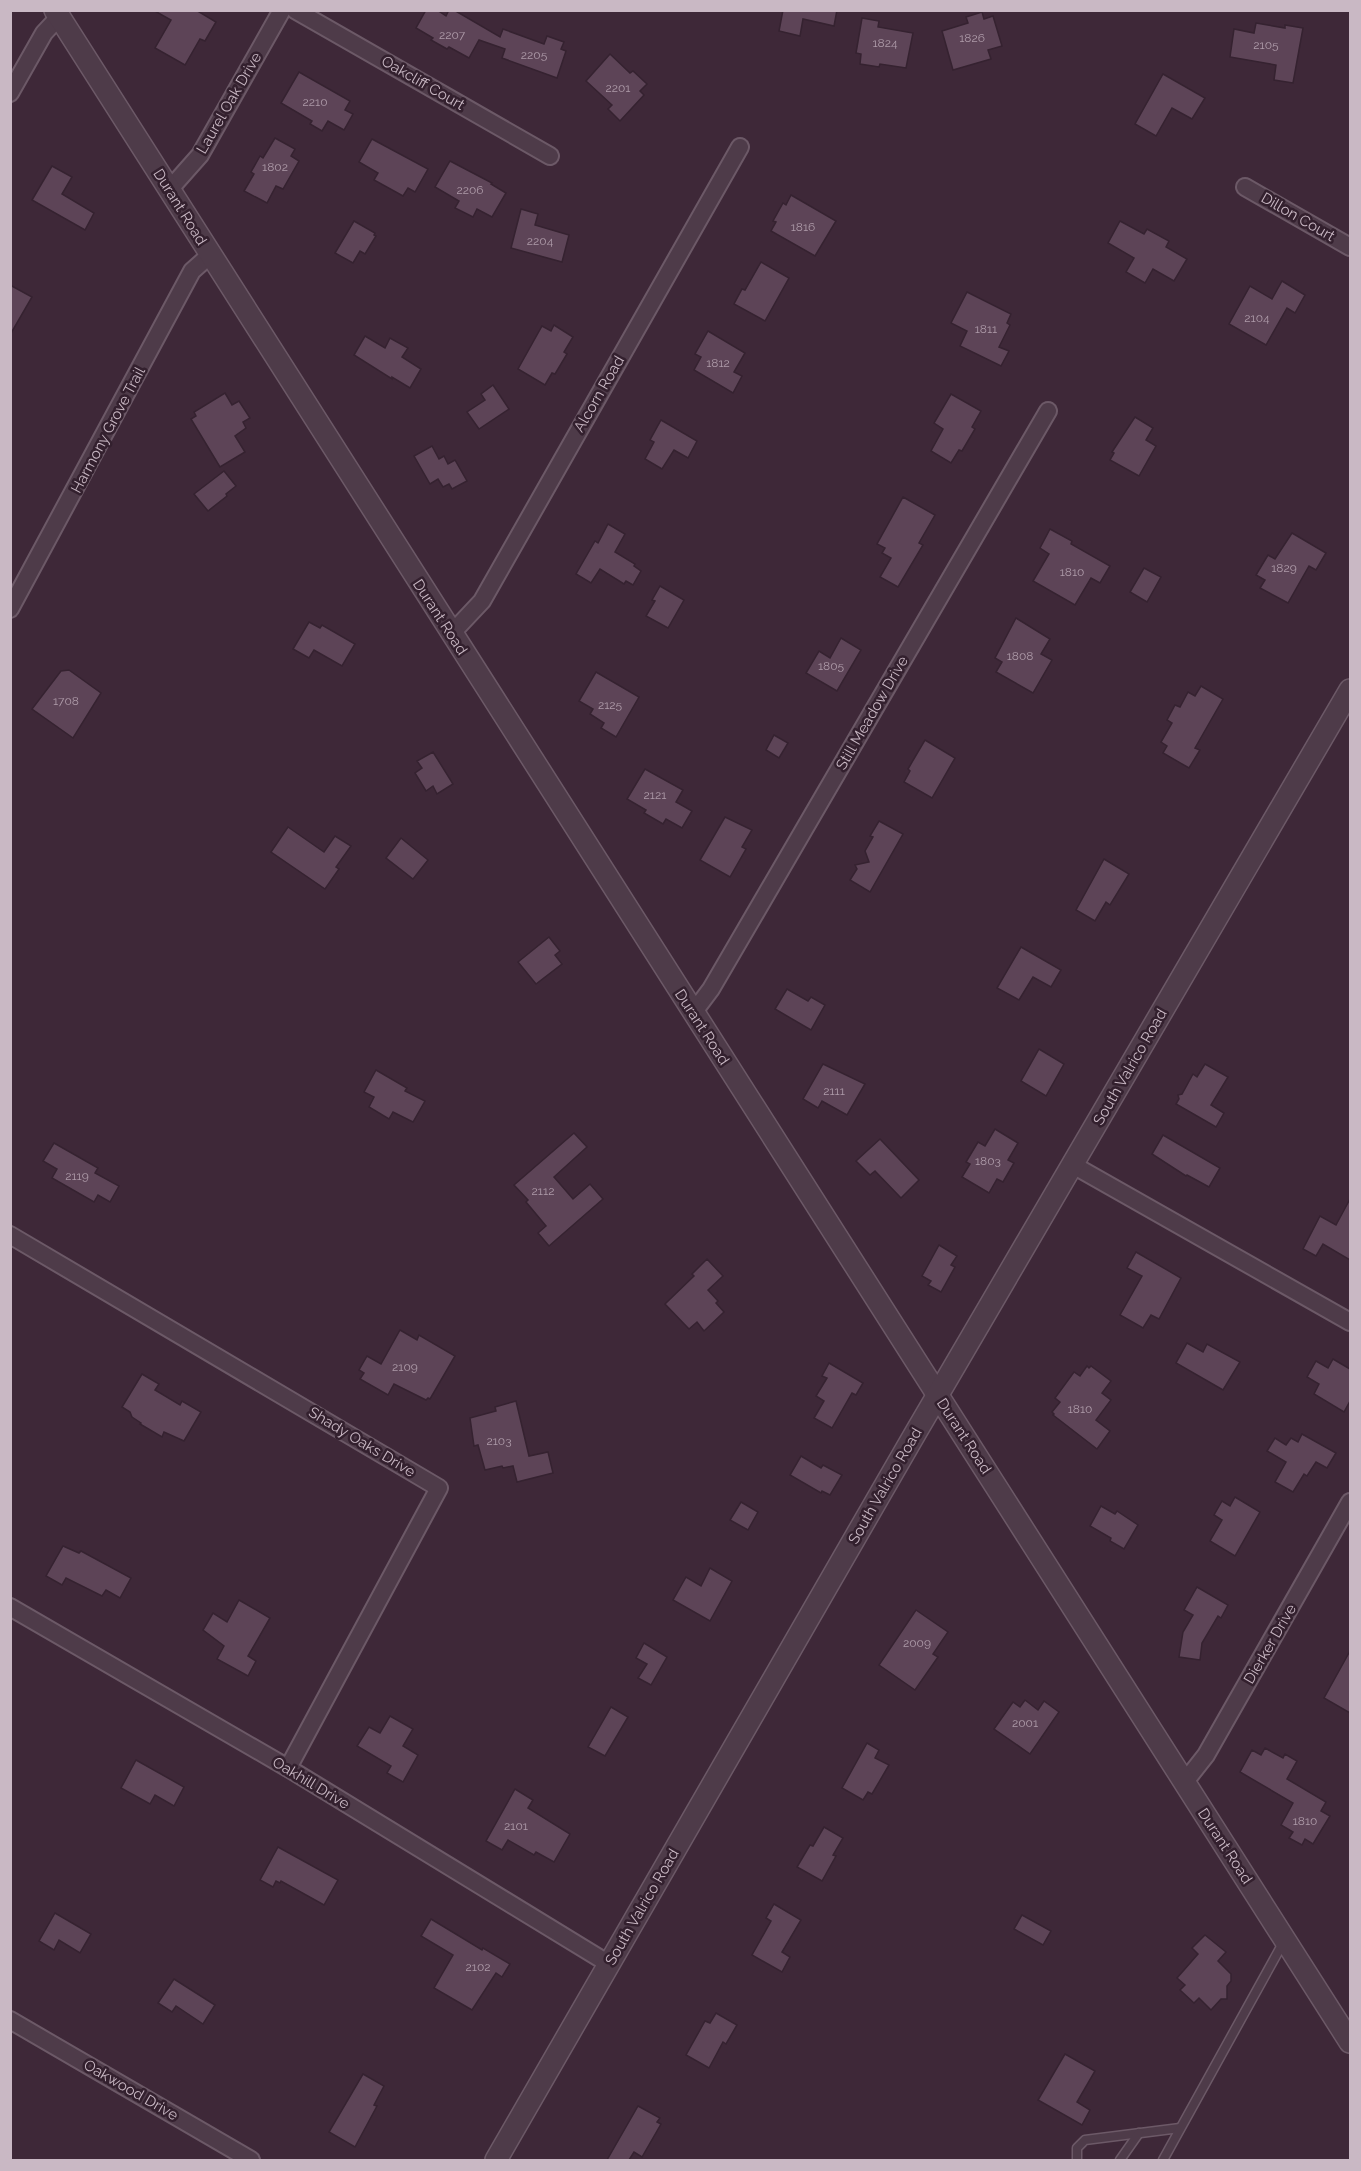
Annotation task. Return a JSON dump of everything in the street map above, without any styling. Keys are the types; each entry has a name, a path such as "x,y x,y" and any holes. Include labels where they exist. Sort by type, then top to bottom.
{"street":[{"name":"Laurel Oak Drive","path":"169,190 200,155 282,10"},
{"name":"Oakcliff Court","path":"295,10 550,156"},
{"name":"Durant Road","path":"57,14 1350,2042"},
{"path":"10,93 57,14"},
{"name":"Alcorn Road","path":"451,634 482,601 740,147"},
{"name":"Dillon Court","path":"1245,187 1350,247"},
{"name":"Harmony Grove Trail","path":"10,609 192,271 210,255"},
{"name":"Still Meadow Drive","path":"693,1013 711,989 1048,411"},
{"name":"South Valrico Road","path":"496,2160 1350,690"},
{"path":"1073,1165 1350,1322"},
{"name":"Shady Oaks Drive","path":"10,1235 439,1488 288,1768"},
{"name":"Dierker Drive","path":"1185,1783 1206,1755 1350,1502"},
{"name":"Oakhill Drive","path":"10,1607 288,1768 609,1964"},
{"name":"Oakwood Drive","path":"10,2020 251,2160"}],"lane":[{"path":"1163,2160 1285,1940"},
{"path":"1077,2160 1077,2148 1085,2140 1180,2128"},
{"path":"1119,2160 1139,2133"}],"building":[{"path":"153,10 196,10 216,22 205,41 200,39 185,65 155,48 171,20"},
{"path":"426,10 437,10 446,16 449,10 454,10 500,37 503,29 544,44 547,36 564,42 561,49 566,51 557,78 502,58 505,49 479,40 469,58 449,47 447,49 416,28"},
{"path":"783,10 837,10 834,26 803,19 800,36 779,31"},
{"path":"982,12 984,19 993,16 1002,46 988,50 991,59 953,70 942,31 968,23 966,17"},
{"path":"862,18 879,21 878,27 913,33 906,68 860,64 861,54 856,53"},
{"path":"1256,23 1285,28 1285,25 1303,28 1293,83 1274,80 1276,65 1230,57 1234,29 1254,33"},
{"path":"610,54 630,73 633,71 647,84 640,91 644,95 620,121 608,109 612,105 586,81"},
{"path":"299,72 350,101 345,110 353,114 344,130 328,121 322,131 310,124 312,121 281,103"},
{"path":"1163,74 1205,98 1192,119 1172,108 1156,136 1135,124"},
{"path":"275,138 295,149 291,156 299,161 283,189 276,186 267,203 244,191 254,174 251,172 260,156 263,158"},
{"path":"372,139 428,169 415,192 408,188 403,196 374,180 378,173 359,162"},
{"path":"450,161 506,193 492,217 477,209 473,217 455,208 459,201 435,187"},
{"path":"52,166 72,177 62,194 94,213 85,230 32,200"},
{"path":"791,195 836,221 815,256 771,231 776,222 773,221 783,203 786,205"},
{"path":"521,209 538,214 535,225 569,235 562,262 511,248"},
{"path":"354,221 375,233 376,236 365,254 360,251 353,263 335,253"},
{"path":"1120,221 1144,234 1147,229 1169,241 1166,247 1187,259 1174,281 1153,269 1145,283 1126,272 1134,258 1108,243"},
{"path":"761,262 789,278 765,321 734,304"},
{"path":"1282,281 1305,295 1295,313 1287,308 1266,345 1229,324 1250,286 1272,299"},
{"path":"10,285 32,297 10,335"},
{"path":"967,292 1011,314 1007,323 1010,325 999,347 1009,351 1001,366 960,346 967,331 951,323"},
{"path":"554,325 573,337 564,352 567,354 545,385 518,369 542,326 551,331"},
{"path":"708,331 745,353 734,372 742,376 733,393 694,370 701,357 695,354"},
{"path":"365,336 385,348 390,338 408,348 402,357 421,369 410,388 354,355"},
{"path":"493,385 509,409 479,429 467,412 485,400 481,394"},
{"path":"225,393 232,405 239,401 250,418 243,422 246,428 235,436 245,452 220,467 191,419 196,416 194,412"},
{"path":"951,394 981,411 972,427 975,429 962,451 959,450 951,463 931,451 943,429 934,423"},
{"path":"1135,417 1153,428 1146,440 1156,446 1139,476 1110,460 1114,453 1112,452"},
{"path":"661,420 697,441 688,458 674,450 662,469 645,459 654,442 650,440"},
{"path":"432,446 439,459 444,456 448,464 455,460 467,481 452,489 449,484 443,487 438,479 430,484 414,456"},
{"path":"224,471 236,486 208,511 194,494"},
{"path":"903,497 935,515 919,543 923,545 898,587 880,577 891,558 882,553 885,548 877,544"},
{"path":"608,524 625,534 615,552 635,564 634,566 641,571 633,585 626,581 624,584 600,569 591,583 576,574 595,541 598,543"},
{"path":"1050,529 1110,566 1100,583 1091,578 1075,605 1033,581 1049,554 1040,548"},
{"path":"1292,533 1326,553 1316,570 1309,566 1288,603 1260,588 1265,580 1256,575 1268,555 1275,559"},
{"path":"1144,568 1161,577 1147,602 1130,592"},
{"path":"660,586 684,600 668,628 646,616 655,601 652,600"},
{"path":"1016,618 1050,639 1041,654 1052,660 1033,693 996,672 1002,662 995,658"},
{"path":"309,622 320,628 322,625 355,644 342,666 314,650 309,658 293,649"},
{"path":"841,638 861,650 837,691 806,673 819,651 830,658"},
{"path":"69,670 101,693 73,738 32,709 61,671"},
{"path":"596,672 639,697 616,737 601,728 604,723 590,714 593,709 579,701"},
{"path":"1201,686 1223,699 1195,748 1200,750 1189,768 1163,753 1167,746 1161,742 1172,723 1167,720 1175,705 1180,707 1188,692 1195,696"},
{"path":"774,735 788,743 779,758 766,750"},
{"path":"925,740 955,758 932,798 904,782 910,771 908,769"},
{"path":"433,752 453,784 437,794 433,786 426,791 415,773 422,768 417,761"},
{"path":"645,769 683,790 676,802 692,811 682,828 666,819 663,824 644,813 646,810 627,799"},
{"path":"725,817 752,830 742,847 746,849 730,877 700,860"},
{"path":"879,821 903,834 870,892 850,880 857,869 855,865 869,862 865,851 873,837 870,836"},
{"path":"288,827 324,852 335,836 351,846 336,867 339,869 325,889 271,852"},
{"path":"401,838 428,860 413,879 386,858"},
{"path":"1104,859 1129,874 1110,905 1106,902 1095,921 1076,910"},
{"path":"549,937 560,951 555,955 562,964 536,984 518,962"},
{"path":"1021,947 1061,970 1051,987 1033,977 1019,1000 997,988"},
{"path":"787,989 808,1001 811,997 825,1005 811,1030 775,1009"},
{"path":"1039,1049 1064,1064 1046,1096 1021,1081"},
{"path":"823,1064 865,1084 847,1115 822,1101 818,1108 803,1099"},
{"path":"1205,1064 1228,1077 1211,1105 1224,1113 1216,1127 1176,1104 1179,1099 1178,1095 1182,1094 1193,1074 1197,1077"},
{"path":"376,1070 407,1088 405,1091 425,1101 413,1122 393,1112 389,1119 369,1107 374,1097 364,1092"},
{"path":"995,1129 1018,1143 1008,1160 1014,1163 1003,1182 997,1179 989,1193 962,1177 970,1164 966,1162 978,1142 985,1146"},
{"path":"574,1133 587,1147 554,1177 573,1199 590,1184 603,1199 549,1246 538,1233 546,1226 526,1202 528,1200 514,1185"},
{"path":"1163,1135 1220,1168 1209,1187 1186,1176 1152,1154"},
{"path":"880,1139 919,1180 901,1198 875,1171 870,1175 856,1161"},
{"path":"54,1143 98,1168 95,1173 119,1186 110,1202 98,1195 94,1202 52,1178 57,1169 43,1161"},
{"path":"1350,1199 1350,1260 1323,1244 1316,1256 1303,1249 1320,1216 1336,1225"},
{"path":"939,1245 957,1256 951,1265 955,1267 941,1292 928,1285 931,1281 922,1276"},
{"path":"1136,1252 1181,1278 1159,1319 1151,1315 1143,1328 1120,1315 1142,1276 1127,1268"},
{"path":"707,1259 723,1276 708,1290 724,1312 704,1331 697,1322 689,1329 665,1304 694,1276 692,1274"},
{"path":"400,1330 417,1340 419,1335 455,1356 430,1399 426,1400 394,1384 388,1395 360,1379 364,1373 359,1370 367,1356 381,1364"},
{"path":"1187,1343 1203,1352 1207,1344 1240,1362 1223,1390 1176,1363"},
{"path":"1333,1359 1350,1369 1350,1401 1344,1412 1314,1394 1319,1384 1307,1377 1316,1361 1328,1368"},
{"path":"829,1363 863,1383 856,1395 852,1393 832,1428 814,1418 824,1401 816,1396 827,1378 822,1376"},
{"path":"1087,1366 1089,1368 1091,1366 1111,1381 1102,1393 1111,1400 1096,1420 1110,1431 1097,1449 1052,1412 1060,1402 1055,1398 1074,1372 1080,1376"},
{"path":"142,1374 159,1384 155,1390 180,1405 182,1401 201,1412 184,1441 164,1432 162,1437 140,1424 130,1412 122,1407"},
{"path":"516,1401 529,1456 548,1452 553,1473 517,1482 513,1466 485,1470 478,1445 474,1446 470,1418 496,1411 495,1407"},
{"path":"1302,1434 1336,1453 1327,1468 1316,1462 1307,1476 1304,1474 1293,1492 1275,1482 1286,1462 1267,1451 1275,1438 1286,1445 1291,1438 1298,1442"},
{"path":"801,1456 821,1468 823,1465 842,1475 830,1495 822,1491 821,1493 790,1475"},
{"path":"1235,1497 1260,1512 1235,1556 1210,1541 1222,1520 1214,1515 1222,1501 1230,1506"},
{"path":"741,1502 758,1512 748,1530 730,1520"},
{"path":"1101,1506 1115,1514 1117,1511 1138,1525 1124,1549 1110,1541 1111,1538 1090,1526"},
{"path":"63,1546 79,1553 81,1551 131,1578 120,1598 106,1590 102,1596 66,1578 62,1585 46,1576"},
{"path":"710,1568 732,1581 710,1621 673,1600 686,1577 701,1586"},
{"path":"1197,1587 1228,1605 1221,1618 1218,1616 1202,1643 1200,1660 1179,1657 1183,1632 1193,1615 1184,1610"},
{"path":"239,1600 270,1618 248,1656 256,1661 248,1676 217,1659 224,1646 203,1630 213,1613 227,1622"},
{"path":"916,1610 948,1632 933,1654 938,1657 915,1690 879,1665"},
{"path":"644,1643 667,1657 651,1685 638,1678 647,1664 636,1658"},
{"path":"1350,1651 1350,1713 1324,1698"},
{"path":"1025,1700 1038,1710 1044,1701 1059,1712 1030,1754 994,1729 1013,1702 1020,1707"},
{"path":"611,1707 628,1717 605,1756 588,1747"},
{"path":"390,1716 413,1729 403,1746 418,1755 403,1782 387,1773 391,1766 357,1746 369,1727 380,1733"},
{"path":"867,1743 879,1750 875,1758 889,1765 872,1794 868,1792 863,1800 842,1788"},
{"path":"1265,1748 1283,1758 1285,1754 1297,1761 1287,1779 1326,1802 1321,1811 1330,1816 1313,1844 1305,1839 1302,1845 1289,1838 1293,1832 1281,1825 1293,1803 1240,1772 1252,1750 1261,1755"},
{"path":"136,1760 184,1787 174,1806 155,1795 150,1804 121,1788"},
{"path":"515,1789 533,1800 528,1808 570,1834 554,1862 536,1852 534,1855 508,1840 502,1850 486,1841"},
{"path":"824,1827 843,1838 822,1881 797,1867"},
{"path":"278,1847 338,1880 324,1905 281,1881 280,1883 276,1881 273,1887 260,1880"},
{"path":"774,1904 801,1920 782,1952 790,1957 782,1972 752,1955 771,1921 766,1918"},
{"path":"55,1913 91,1934 80,1953 59,1940 54,1950 39,1941"},
{"path":"1022,1915 1051,1931 1043,1945 1014,1929"},
{"path":"431,1919 510,1964 502,1977 496,1973 472,2010 434,1988 453,1955 421,1936"},
{"path":"1205,1935 1226,1952 1218,1961 1231,1974 1231,1981 1227,1986 1227,1999 1221,1999 1211,2010 1199,1998 1194,2003 1180,1990 1185,1985 1177,1978 1198,1954 1192,1948"},
{"path":"174,1979 215,2005 203,2024 176,2006 172,2012 158,2003"},
{"path":"716,2013 737,2025 726,2044 723,2042 709,2068 686,2055 705,2021 710,2023"},
{"path":"1065,2054 1095,2071 1077,2102 1090,2110 1082,2125 1038,2100"},
{"path":"363,2074 384,2086 374,2105 377,2106 355,2147 329,2132"},
{"path":"638,2106 660,2118 657,2122 661,2124 642,2157 634,2152 629,2160 607,2160"}]}
